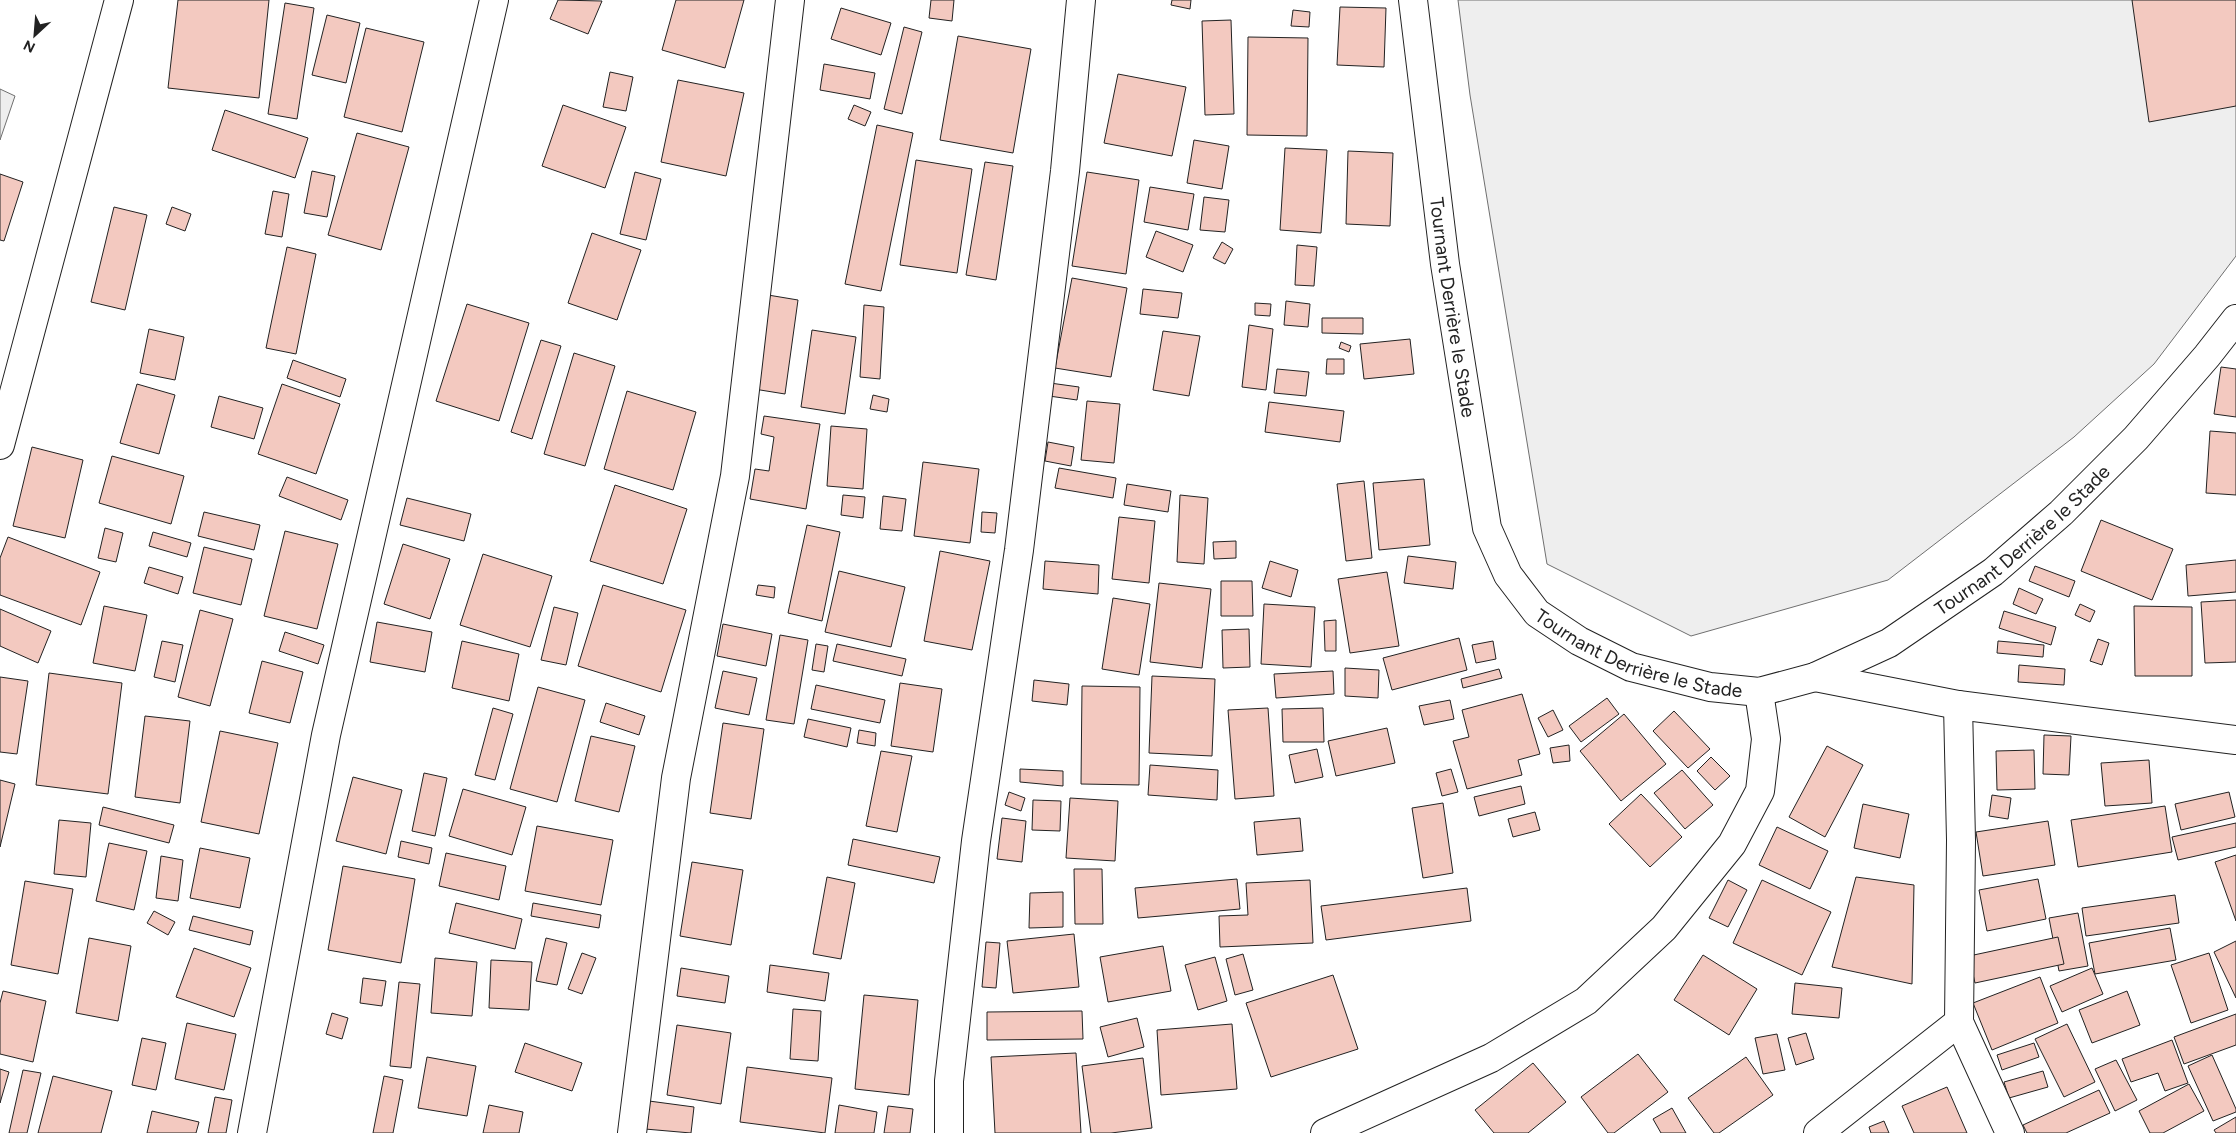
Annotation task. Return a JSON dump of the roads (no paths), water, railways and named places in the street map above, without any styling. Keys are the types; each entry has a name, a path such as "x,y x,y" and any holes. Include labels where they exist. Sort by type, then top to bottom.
{"street":[{"path":"0,444 119,0"},
{"path":"252,1133 326,735 494,0"},
{"path":"632,1133 676,778 735,476 790,0"},
{"path":"949,1133 949,1081 976,841 1020,540 1065,171 1081,0"},
{"name":"Tournant Derrière le Stade","path":"1413,0 1445,264 1487,528 1508,575 1537,614 1579,641 1631,667 1710,687 1759,692 1815,676 1889,643 1993,572 2061,513 2136,438 2207,356 2236,319"},
{"path":"1815,676 1958,705 2236,740"},
{"path":"1325,1133 1491,1058 1586,1001 1664,928 1732,844 1760,791 1766,739 1759,692"},
{"path":"1958,705 1961,840 1959,1022 2010,1133"},
{"path":"1818,1133 1959,1022"}]}
